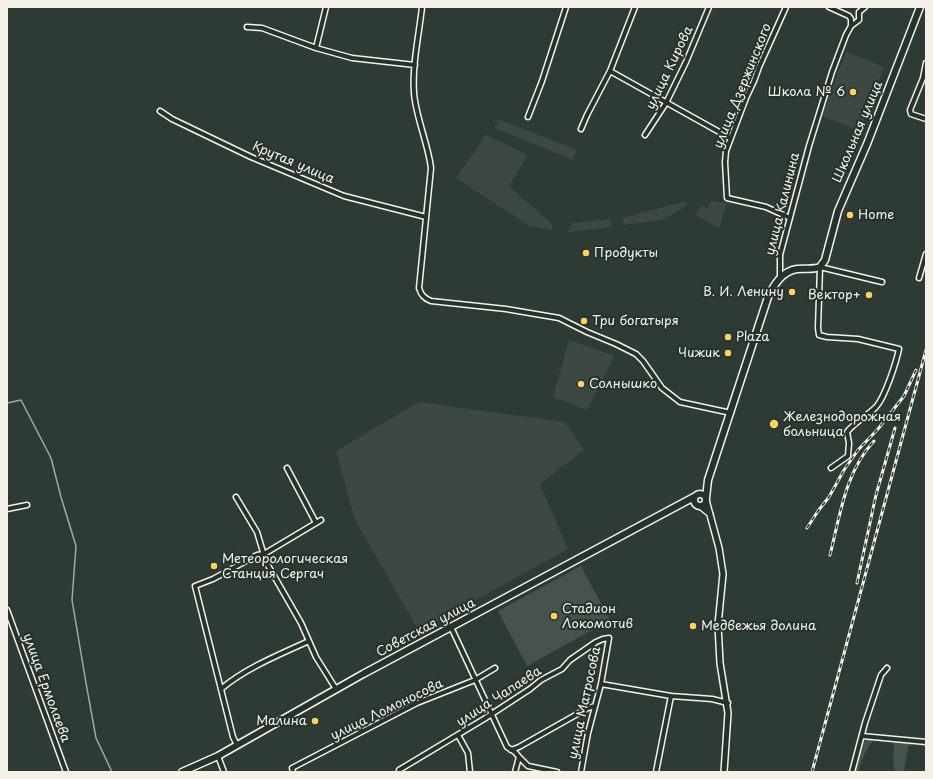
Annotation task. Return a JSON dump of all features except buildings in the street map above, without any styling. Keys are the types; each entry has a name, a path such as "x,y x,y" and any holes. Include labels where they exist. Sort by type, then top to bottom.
{"main road":[{"name":"Школьная улица","path":"820,267 825,260 838,211 867,144 920,7"},
{"path":"708,480 696,495 697,505 704,505 708,480 768,297 780,278 790,271 797,269 814,270 820,267"},
{"path":"696,495 703,494 706,499"},
{"name":"Советская улица","path":"182,772 218,756 336,689 696,495"},
{"name":"Советская улица","path":"680,504 697,505"}],"street":[{"path":"316,48 326,7"},
{"path":"422,7 415,65 414,92 430,156 431,168 419,288 420,294 425,299 431,301 506,309 559,318 636,354 643,361 662,388 680,402 731,413"},
{"path":"528,117 542,81 566,7"},
{"path":"581,129 610,72 635,7"},
{"name":"улица Кирова","path":"645,135 666,103 686,62 709,7"},
{"name":"улица Дзержинского","path":"786,7 758,67 754,82 730,138 726,151 725,162 727,198 766,207 790,218"},
{"path":"829,7 849,16 851,19 851,26"},
{"name":"улица Калинина","path":"780,278 780,254 809,146 832,72 846,35 851,26 859,20 859,12 865,7"},
{"path":"849,16 859,12"},
{"path":"247,27 262,28 316,48 352,58 415,65"},
{"path":"926,64 910,110 911,114 914,116 926,119"},
{"path":"610,72 730,138"},
{"name":"Крутая улица","path":"160,111 172,119 251,157 344,196 426,217"},
{"path":"919,278 926,254"},
{"path":"831,468 848,456 849,443 847,432 851,426 876,407 884,393 897,359 899,349 858,339 827,338 819,335 820,267 882,282"},
{"path":"287,468 316,523"},
{"path":"236,497 257,532 272,572 301,623 316,657 336,689"},
{"path":"706,499 719,548 723,574 718,624 720,663 728,703 728,736 724,772"},
{"path":"7,509 27,505"},
{"path":"697,505 710,514"},
{"path":"237,745 233,737 195,586 213,579 257,555 264,554 321,520"},
{"name":"улица Ермолаева","path":"7,610 66,772"},
{"path":"451,627 490,714 507,747 528,766 557,772"},
{"name":"улица Матросова","path":"580,772 594,706 601,684 609,638"},
{"name":"улица Чапаева","path":"399,772 399,770 484,719 530,689 540,680 562,669 570,660 596,642 609,638"},
{"path":"221,689 231,680 308,641"},
{"name":"улица Ломоносова","path":"293,772 292,768 418,703 475,680 495,668"},
{"path":"852,772 880,675 887,668"},
{"path":"601,684 671,696 712,699 728,703"},
{"path":"656,772 671,696"},
{"path":"511,750 594,706"},
{"path":"458,735 468,753 470,772"},
{"path":"862,736 926,742"},
{"path":"218,756 224,772"},
{"path":"515,772 519,757"}],"shaded area":[{"name":"Школа № 6","path":"846,52 884,67 860,131 822,116"},
{"path":"498,119 577,150 573,160 495,128"},
{"path":"486,135 528,155 509,186 551,223 553,230 529,226 456,178"},
{"path":"686,201 687,205 663,220 623,225 622,218"},
{"path":"711,201 727,203 719,228 695,215 701,205 707,209"},
{"path":"611,219 612,227 567,232 573,223"},
{"path":"569,340 615,356 587,410 553,397"},
{"path":"419,402 565,422 584,450 540,484 568,549 419,631 355,520 336,451"},
{"name":"Стадион Локомотив","path":"581,566 610,620 527,666 498,611"},
{"path":"868,737 871,737 873,740 862,759 859,772 855,772 862,744"},
{"path":"894,742 913,744 908,747 904,772 895,772 894,769"}],"waterway":[{"path":"7,403 21,400 51,458 76,546 72,600 96,738 112,772"}],"railway":[{"path":"812,772 926,350"},
{"path":"807,528 829,497 844,470 858,450 878,429 904,396 916,370"},
{"path":"857,583 876,495 895,428"},
{"path":"830,555 850,480 856,466 874,441"}],"place":[{"name":"Школа № 6","path":"853,92"},
{"name":"Home","path":"850,215"},
{"name":"Продукты","path":"586,253"},
{"name":"В. И. Ленину","path":"792,292"},
{"name":"Вектор+","path":"869,295"},
{"name":"Три богатыря","path":"584,321"},
{"name":"Plaza","path":"728,337"},
{"name":"Чижик","path":"728,353"},
{"name":"Солнышко","path":"581,384"},
{"name":"Железнодорожная больница","path":"774,424"},
{"name":"Метеорологическая Станция Сергач","path":"214,566"},
{"name":"Стадион Локомотив","path":"554,616"},
{"name":"Медвежья долина","path":"693,626"},
{"name":"Малина","path":"315,721"}]}
